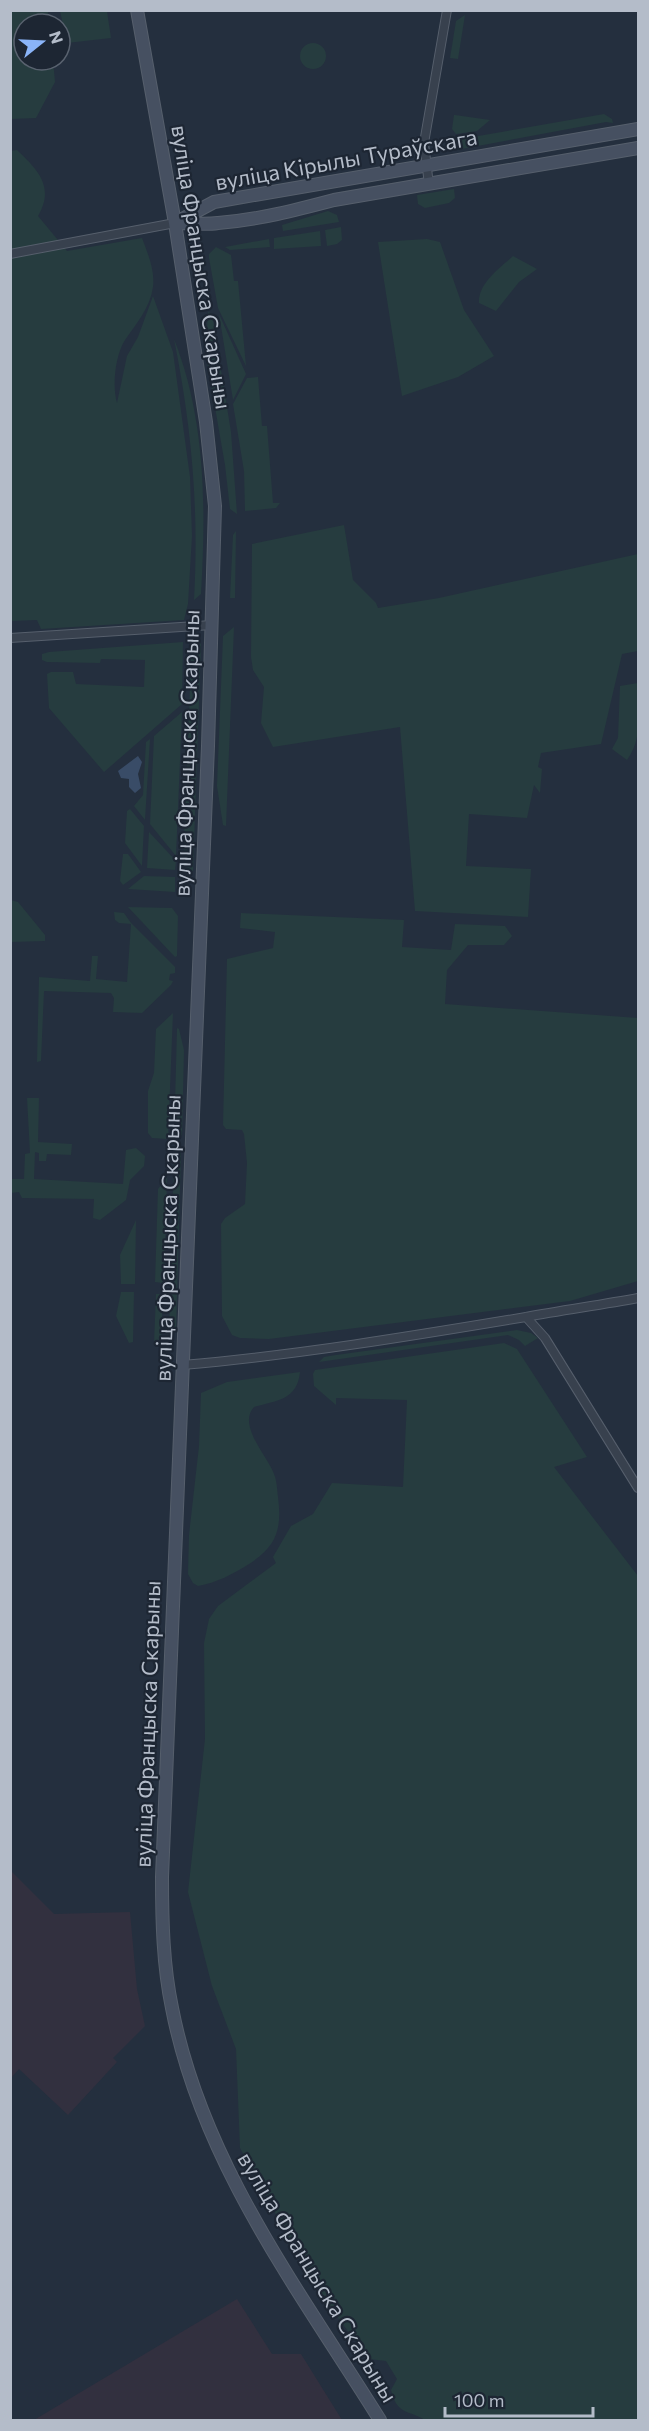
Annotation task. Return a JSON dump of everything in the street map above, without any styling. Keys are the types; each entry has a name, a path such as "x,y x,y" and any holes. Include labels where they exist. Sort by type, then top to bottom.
{"main road":[{"name":"вуліца Францыска Скарыны","path":"137,10 174,223 212,472 215,531 162,1877 162,1929 171,2004 193,2085 210,2131 232,2179 268,2244 380,2421"},
{"name":"вуліца Кірылы Тураўскага","path":"174,223 214,202 639,129"},
{"name":"вуліца Кірылы Тураўскага","path":"174,223 217,224 237,221 334,200 639,148"}],"street":[{"path":"429,184 424,143 447,10"},
{"path":"10,254 174,223"},
{"path":"10,638 212,625"},
{"path":"182,1365 273,1356 448,1331 639,1298"},
{"path":"526,1317 545,1338 639,1488"}],"shaded area":[{"path":"11,1871 54,1914 130,1912 137,1989 145,2026 113,2058 117,2062 68,2115 19,2069 11,2078"},
{"path":"237,2299 272,2354 301,2354 342,2420 34,2420"}],"green space":[{"path":"11,10 48,11 12,12 12,72 54,72 55,82 36,118 11,119"},
{"path":"107,11 111,38 72,42 72,12 60,12"},
{"path":"465,15 458,59 450,58 456,21"},
{"path":"313,43 322,47 326,56 322,65 313,69 304,65 300,56 304,47"},
{"path":"604,114 612,119 613,123 606,122 456,150 457,143 461,139"},
{"path":"454,115 490,120 477,131 456,134 452,129"},
{"path":"17,150 32,165 42,180 45,196 38,216 67,251 142,238 147,250 153,274 153,287 146,309 125,340 119,354 115,371 115,396 117,403 127,356 138,337 153,296 173,352 190,477 192,536 188,604 184,620 41,629 37,620 11,621 10,151"},
{"path":"454,189 455,198 449,203 425,208 418,204 417,195"},
{"path":"328,211 337,215 339,222 283,231 282,225"},
{"path":"341,227 342,240 337,244 327,246 325,230"},
{"path":"320,231 321,246 274,249 274,238"},
{"path":"269,239 270,247 230,250 225,247"},
{"path":"427,239 440,242 464,310 494,356 458,377 402,396 378,242"},
{"path":"216,247 231,255 234,281 238,281 246,366 218,308 209,258 209,254"},
{"path":"513,256 537,269 519,282 496,311 479,303 486,283"},
{"path":"208,312 212,314 231,432 237,514 230,509 208,367 206,347"},
{"path":"219,314 246,374 233,400"},
{"path":"174,339 185,370 192,401 201,465 203,529 201,594 194,600 196,533 193,469"},
{"path":"258,377 262,426 267,426 273,503 280,503 276,508 245,511 244,471 233,404 247,378"},
{"path":"344,525 353,580 376,603 378,608 439,598 638,554 638,651 622,654 601,744 541,753 538,767 542,769 540,793 534,785 527,818 469,814 466,866 531,869 528,917 415,911 400,727 273,747 261,723 264,687 253,670 251,657 252,544"},
{"path":"236,531 235,598 230,598 233,535"},
{"path":"234,627 226,826 223,825 217,786 223,636"},
{"path":"192,637 197,637 201,645 193,871 183,865"},
{"path":"183,642 182,704 104,772 49,708 47,674 73,672 76,684 144,687 145,660 101,659 100,663 47,662 42,660 42,654"},
{"path":"638,683 638,733 627,760 612,749 618,738 620,686"},
{"path":"182,712 176,856 150,824 154,736"},
{"path":"150,739 145,820 134,806 143,795 146,742"},
{"path":"130,809 144,826 142,866 125,843 127,811"},
{"path":"149,832 176,861 175,870 147,868"},
{"path":"123,854 128,854 141,872 123,885 120,881"},
{"path":"144,876 175,877 175,892 128,889"},
{"path":"11,900 18,902 45,935 45,941 11,942"},
{"path":"128,907 172,908 178,916 177,956 175,957"},
{"path":"114,912 124,913 175,967 175,973 170,974 169,980 173,981 171,985 142,1013 113,1012 114,998 111,993 44,991 41,1061 37,1062 39,977 90,981 92,956 98,956 96,979 127,982 131,924 119,923 115,920"},
{"path":"241,913 404,920 402,947 451,950 455,924 505,926 512,936 504,945 468,945 447,970 445,1004 638,1018 638,1281 570,1301 269,1339 240,1338 232,1335 222,1316 221,1224 225,1218 245,1204 247,1163 242,1130 226,1129 223,1125 227,959 273,948 275,932 240,928"},
{"path":"173,1013 168,1139 152,1138 148,1133 148,1091 154,1073 156,1029"},
{"path":"177,1028 184,1050 182,1135 174,1141"},
{"path":"27,1098 39,1098 38,1142 72,1144 71,1155 47,1154 46,1161 39,1161 39,1153 35,1152 34,1179 123,1184 126,1150 136,1148 145,1156 144,1166 130,1180 126,1200 100,1220 93,1218 94,1199 22,1198 19,1192 11,1193 11,1179 24,1179 25,1154 30,1153"},
{"path":"174,1150 178,1150 181,1154 176,1332 169,1335"},
{"path":"167,1177 163,1283 155,1282 158,1189"},
{"path":"136,1220 135,1284 121,1284 120,1255"},
{"path":"121,1292 134,1292 133,1342 129,1343 116,1316"},
{"path":"156,1294 163,1294 161,1343 154,1343"},
{"path":"517,1330 531,1333 538,1338 525,1346 508,1335 319,1362 324,1357 336,1355"},
{"path":"504,1343 517,1349 587,1457 554,1467 638,1576 638,2420 425,2420 400,2408 391,2390 397,2379 386,2361 369,2359 329,2306 298,2255 240,2148 236,2049 212,1986 188,1892 205,1739 204,1643 209,1619 218,1606 276,1563 273,1557 291,1526 313,1514 332,1483 403,1487 407,1400 336,1398 336,1405 314,1386 315,1370"},
{"path":"300,1372 295,1388 290,1394 254,1407 250,1414 251,1432 276,1479 279,1518 276,1536 266,1550 249,1564 224,1578 198,1586 193,1583 188,1574 189,1535 199,1446 201,1393 227,1382"}],"water":[{"path":"138,756 142,762 138,774 141,788 135,793 129,787 129,779 121,778 118,771"}]}
